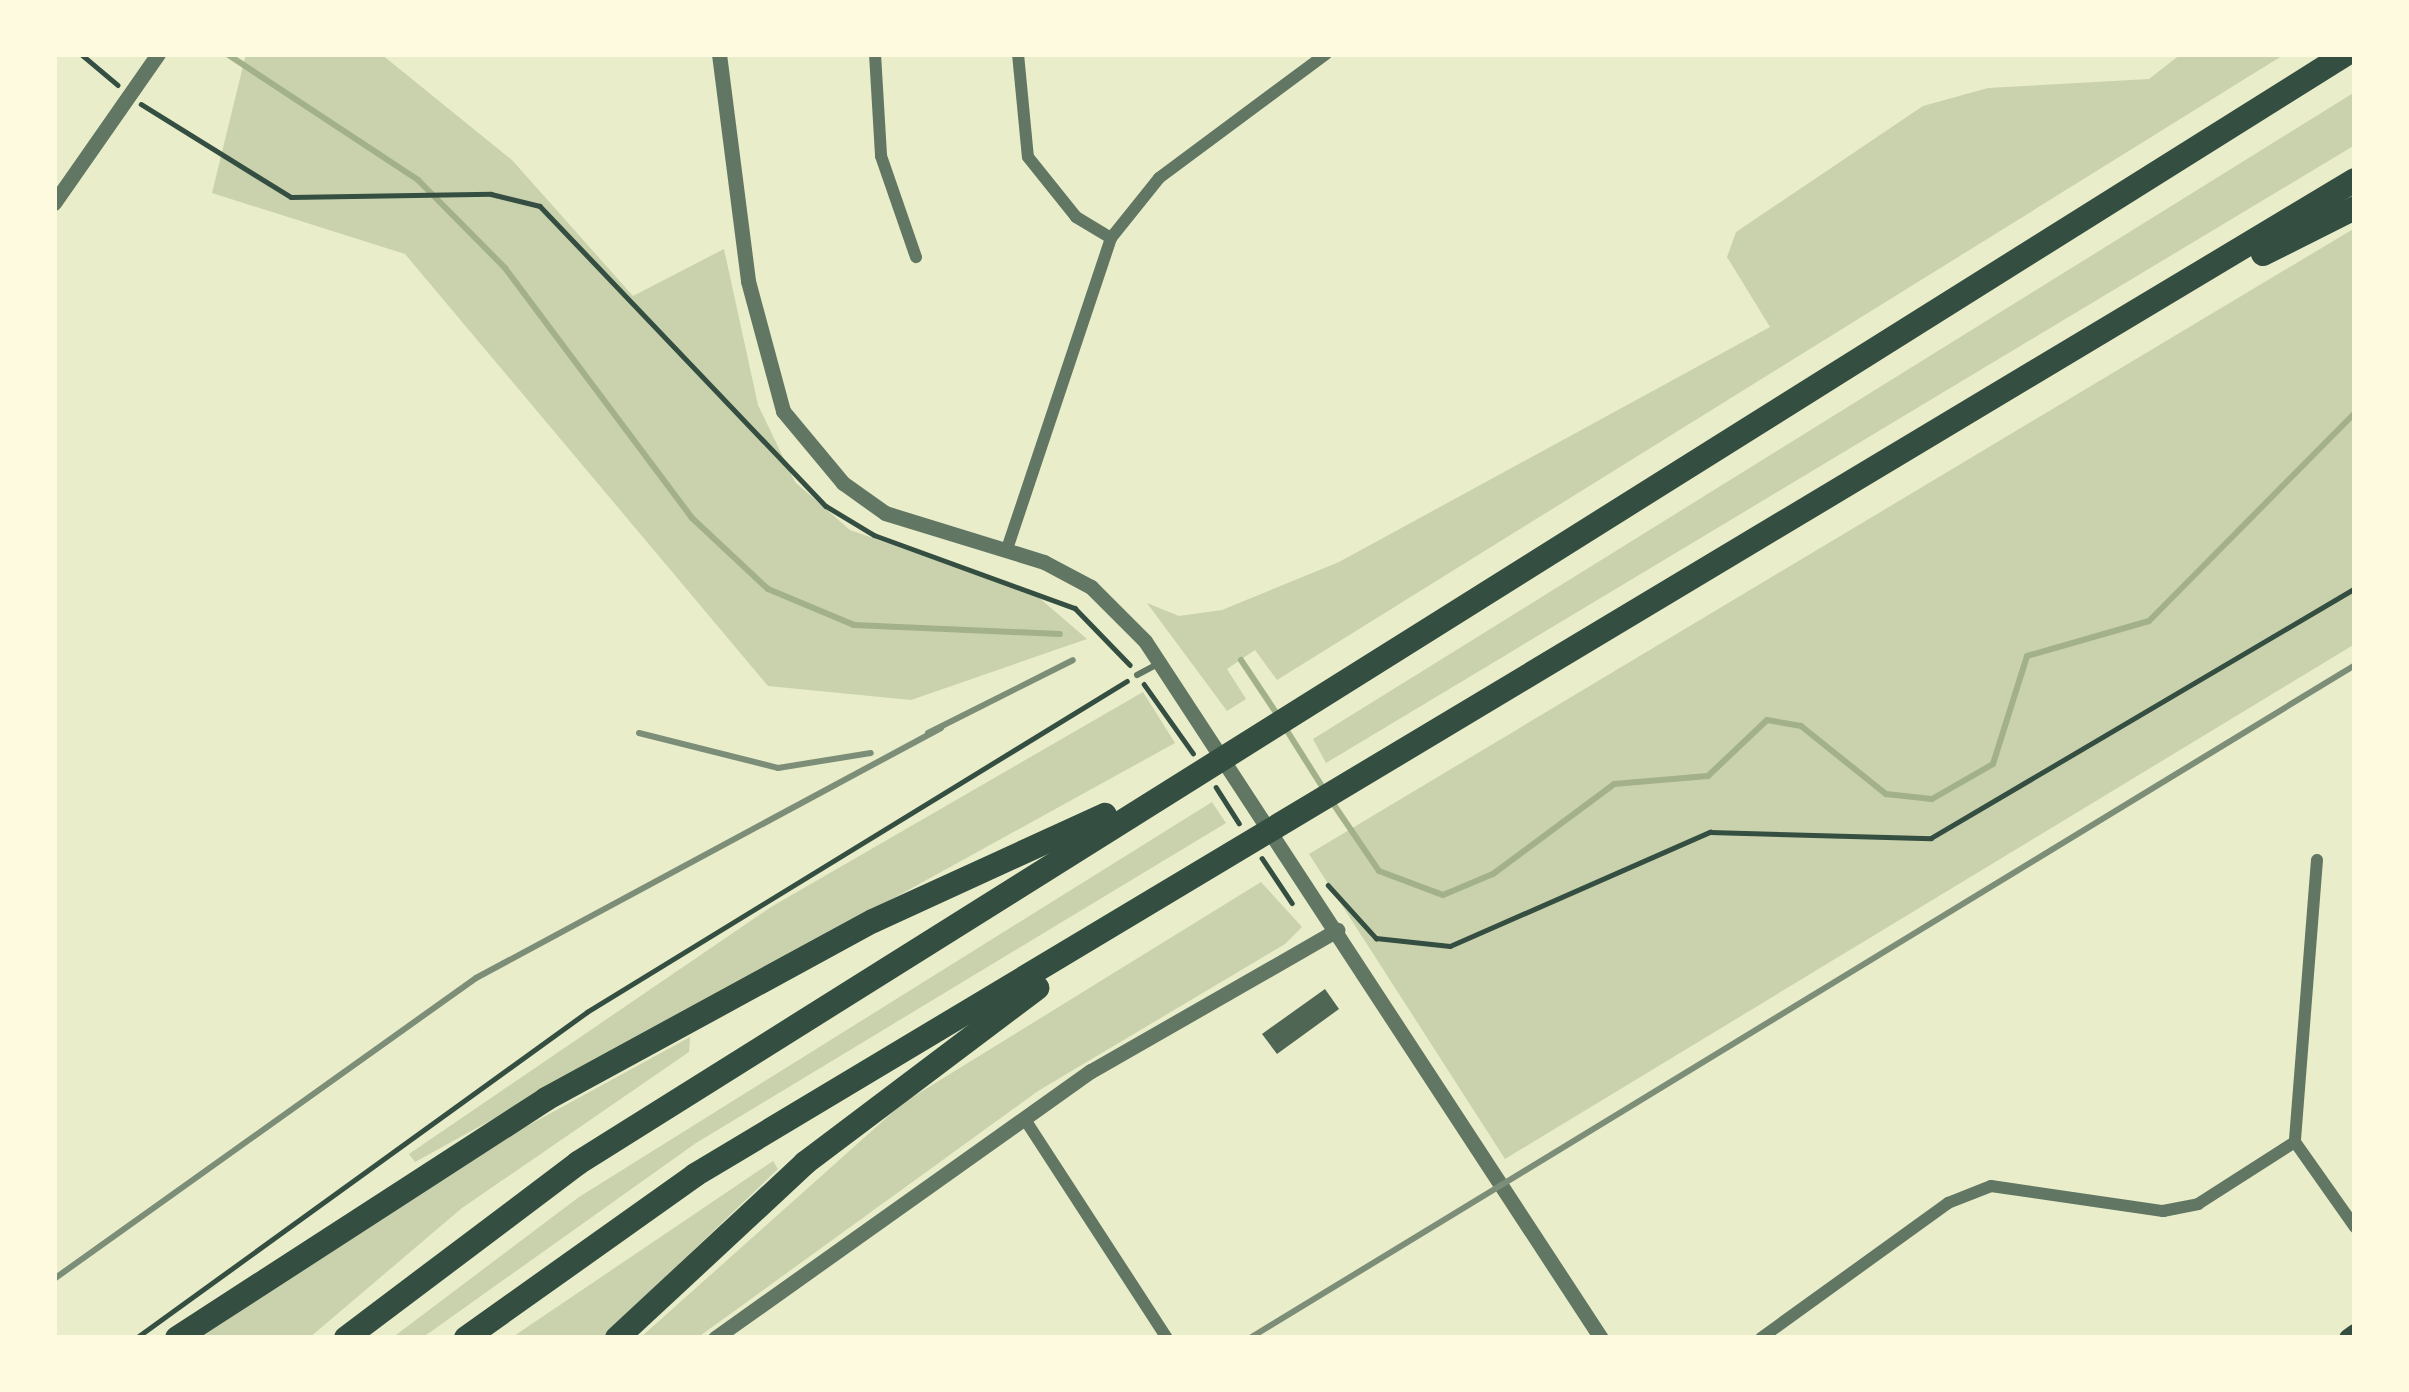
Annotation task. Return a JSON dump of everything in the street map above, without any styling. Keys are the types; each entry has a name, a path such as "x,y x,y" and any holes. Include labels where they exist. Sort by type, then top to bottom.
{"highway":[{"path":"346,1338 578,1163 1354,671 2346,54"},
{"path":"466,1338 695,1175 1213,871 2122,326 2355,180"},
{"path":"2122,326 2355,208"},
{"path":"177,1338 427,1171 685,1022 873,921 1160,793"},
{"path":"617,1338 805,1163 1110,931"}],"street":[{"path":"54,203 100,130 158,54"},
{"path":"719,54 748,281 783,411 843,483 885,513 1007,549 1091,587 1161,662 1601,1338"},
{"path":"875,54 880,156 916,257"},
{"path":"1018,54 1028,157 1076,217 1111,238"},
{"path":"1007,549 1111,238 1159,178 1326,54"},
{"path":"2317,860 2295,1142 2355,1227"},
{"path":"716,1338 736,1332 1024,1118 1337,930"},
{"path":"1024,1118 1167,1338"},
{"path":"1761,1338 1948,1203 1991,1186 2163,1211 2198,1204 2295,1142"}],"lane":[{"path":"1137,675 1161,662"}],"path":[{"path":"81,54 236,172 291,197 491,194"},
{"path":"1328,885 1376,938 1450,946 1710,832 1931,838 2355,588"},
{"path":"136,1338 587,1012 888,818 1137,675"},
{"path":"1150,691 1298,903"}],"green space":[{"path":"246,54 381,54 512,160 633,296 724,249 758,405 795,482 850,530 1037,596 1087,639 911,700 768,686 405,254 212,193"},
{"path":"2181,54 2285,54 1277,680 1255,650 1227,669 1246,699 1227,711 1147,603 1179,616 1222,610 1339,562 1770,327 1727,257 1736,232 1923,106 1988,88 2149,79"},
{"path":"2355,92 2355,145 1326,763 1313,739"},
{"path":"2355,228 2355,644 1505,1159 1309,854"},
{"path":"1143,692 1175,743 415,1162 409,1154 771,907"},
{"path":"1212,802 1226,823 696,1143 422,1338 392,1338 579,1197"},
{"path":"1261,882 1302,927 1285,944 1038,1091 697,1338 640,1338 903,1103"},
{"path":"690,1037 689,1052 462,1208 309,1338 194,1338 518,1131"},
{"path":"773,1161 778,1169 602,1338 511,1338"}],"building":[{"path":"1325,989 1339,1009 1277,1054 1262,1034"}],"waterway":[{"path":"227,54 418,180 505,268 692,518 768,589 854,625 1060,634"},
{"path":"1332,802 1379,871 1443,895 1493,874 1614,784 1708,776 1767,720 1801,726 1886,794 1932,799 1993,764 2027,656 2149,621 2355,413"},
{"path":"1241,660 1277,714"},
{"path":"1284,726 1325,791"}],"railway":[{"path":"928,733 1073,660"},
{"path":"1250,1338 2355,665"},
{"path":"54,1279 476,978 941,728"},
{"path":"639,733 778,768 871,753"}]}
